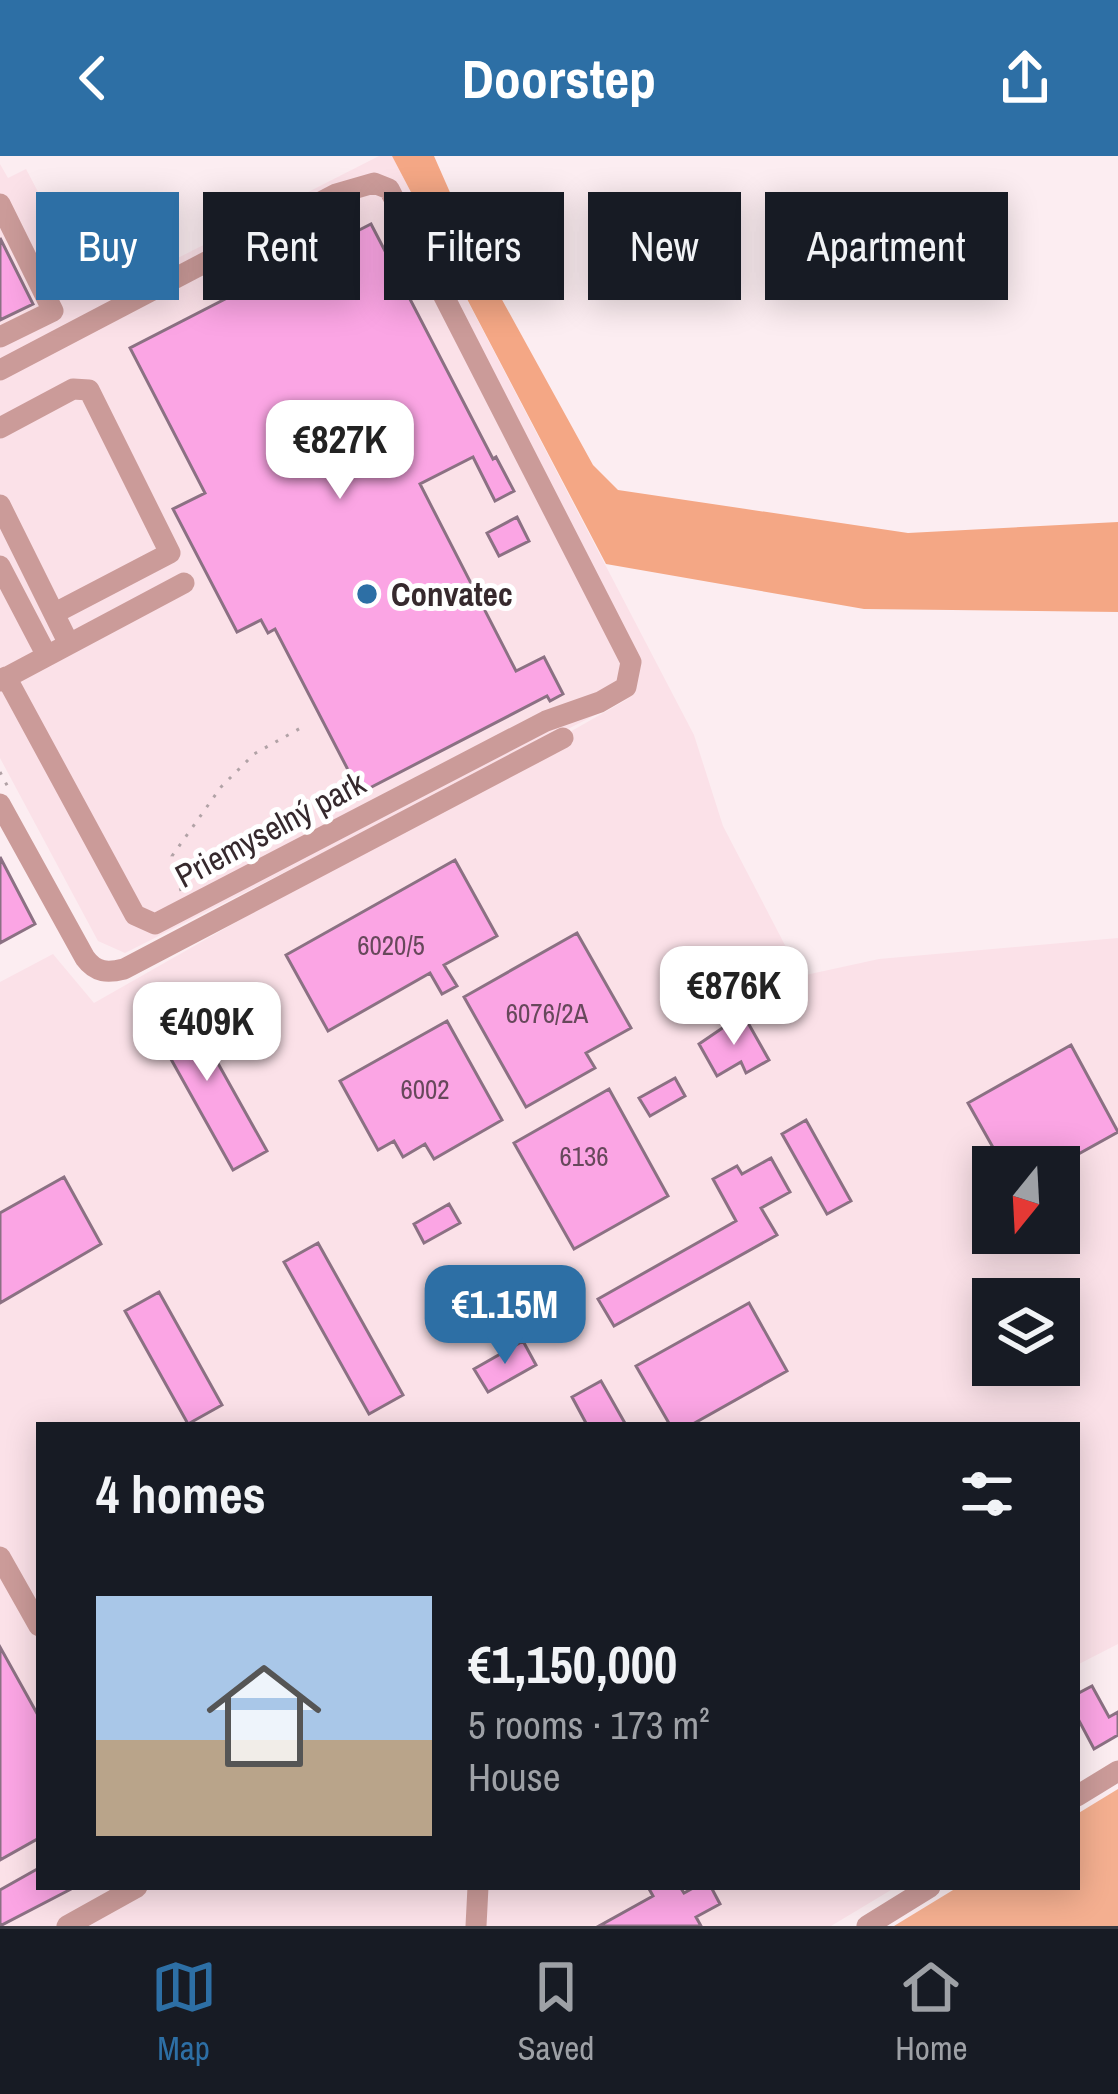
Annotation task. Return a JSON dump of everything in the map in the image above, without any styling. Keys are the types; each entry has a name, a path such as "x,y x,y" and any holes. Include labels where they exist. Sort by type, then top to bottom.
{"street":[{"name":"Priemyselný park","path":"0,370 336,194 374,183 389,189 631,662 626,687 600,703 546,721 155,924 135,915 3,679 184,583"},
{"path":"0,204 52,310 0,337"},
{"path":"0,428 73,389 89,390 170,553 55,613"},
{"path":"0,505 69,644"},
{"path":"0,566 46,656"},
{"name":"Priemyselný park","path":"0,804 86,958 92,967 111,972 563,738"},
{"path":"0,1557 36,1621"},
{"path":"1080,1794 1118,1772"},
{"path":"67,1926 132,1890"},
{"path":"476,1926 480,1890"},
{"path":"867,1926 925,1890"}],"path":[{"path":"191,908 176,883 172,856 221,787 254,754 307,725"}],"shaded area":[{"path":"379,156 392,156 411,192 384,192 384,300 467,300 694,735 723,826 801,976 879,959 1118,938 1118,1644 1080,1663 1080,1422 36,1422 36,1890 891,1890 831,1926 0,1926 0,982 53,954 94,1003 633,696 125,953 98,941 0,758 0,164 8,178 26,169 38,192 36,300 179,300 179,257 203,245 203,300 360,300 360,192 308,192"},
{"path":"392,156 434,156 450,192 411,192"},
{"path":"468,300 502,300 593,465 618,490 908,533 1118,522 1118,612 864,609 606,564"},
{"path":"1118,1789 1118,1926 894,1926 953,1890 1080,1890 1080,1812"}],"building":[{"path":"371,224 384,249 384,300 410,300 514,491 495,501 473,457 420,484 516,671 544,657 563,694 550,701 547,696 360,793 275,629 268,633 261,620 237,632 173,509 205,493 130,348 223,300 360,300 360,230"},
{"path":"0,238 33,304 0,320"},
{"path":"517,517 529,541 499,556 487,533"},
{"path":"0,857 35,924 0,943"},
{"path":"455,860 497,936 444,965 457,986 442,994 430,973 328,1031 286,955"},
{"path":"577,933 631,1028 586,1053 595,1068 526,1107 464,997"},
{"path":"182,999 267,1151 233,1170 148,1018"},
{"path":"743,1014 769,1060 746,1073 741,1062 717,1076 699,1044"},
{"path":"447,1021 502,1120 434,1159 425,1144 403,1157 394,1141 378,1150 340,1081"},
{"path":"1071,1045 1118,1132 1080,1153 1080,1146 992,1146 968,1103"},
{"path":"675,1078 685,1096 650,1116 639,1098"},
{"path":"609,1089 668,1196 574,1249 514,1143"},
{"path":"806,1120 851,1201 827,1214 782,1134"},
{"path":"771,1158 790,1192 761,1208 777,1235 614,1326 598,1299 736,1221 713,1179 737,1166 742,1174"},
{"path":"64,1177 101,1244 0,1303 0,1213"},
{"path":"449,1204 460,1223 424,1243 414,1224"},
{"path":"318,1243 403,1395 369,1414 284,1262"},
{"path":"159,1292 222,1405 187,1422 125,1311"},
{"path":"488,1294 499,1317 459,1336 448,1314"},
{"path":"749,1303 787,1371 696,1422 668,1422 636,1366"},
{"path":"523,1341 536,1365 488,1392 474,1369"},
{"path":"601,1381 624,1422 585,1422 572,1397"},
{"path":"0,1647 36,1712 36,1840 0,1860"},
{"path":"1092,1686 1109,1717 1118,1712 1118,1735 1094,1749 1080,1723 1080,1692"},
{"path":"36,1870 36,1890 69,1890 0,1926 0,1890"},
{"path":"650,1890 713,1890 720,1904 696,1917 701,1926 599,1926 653,1896"}],"place":[{"name":"Convatec","path":"367,594"}]}
